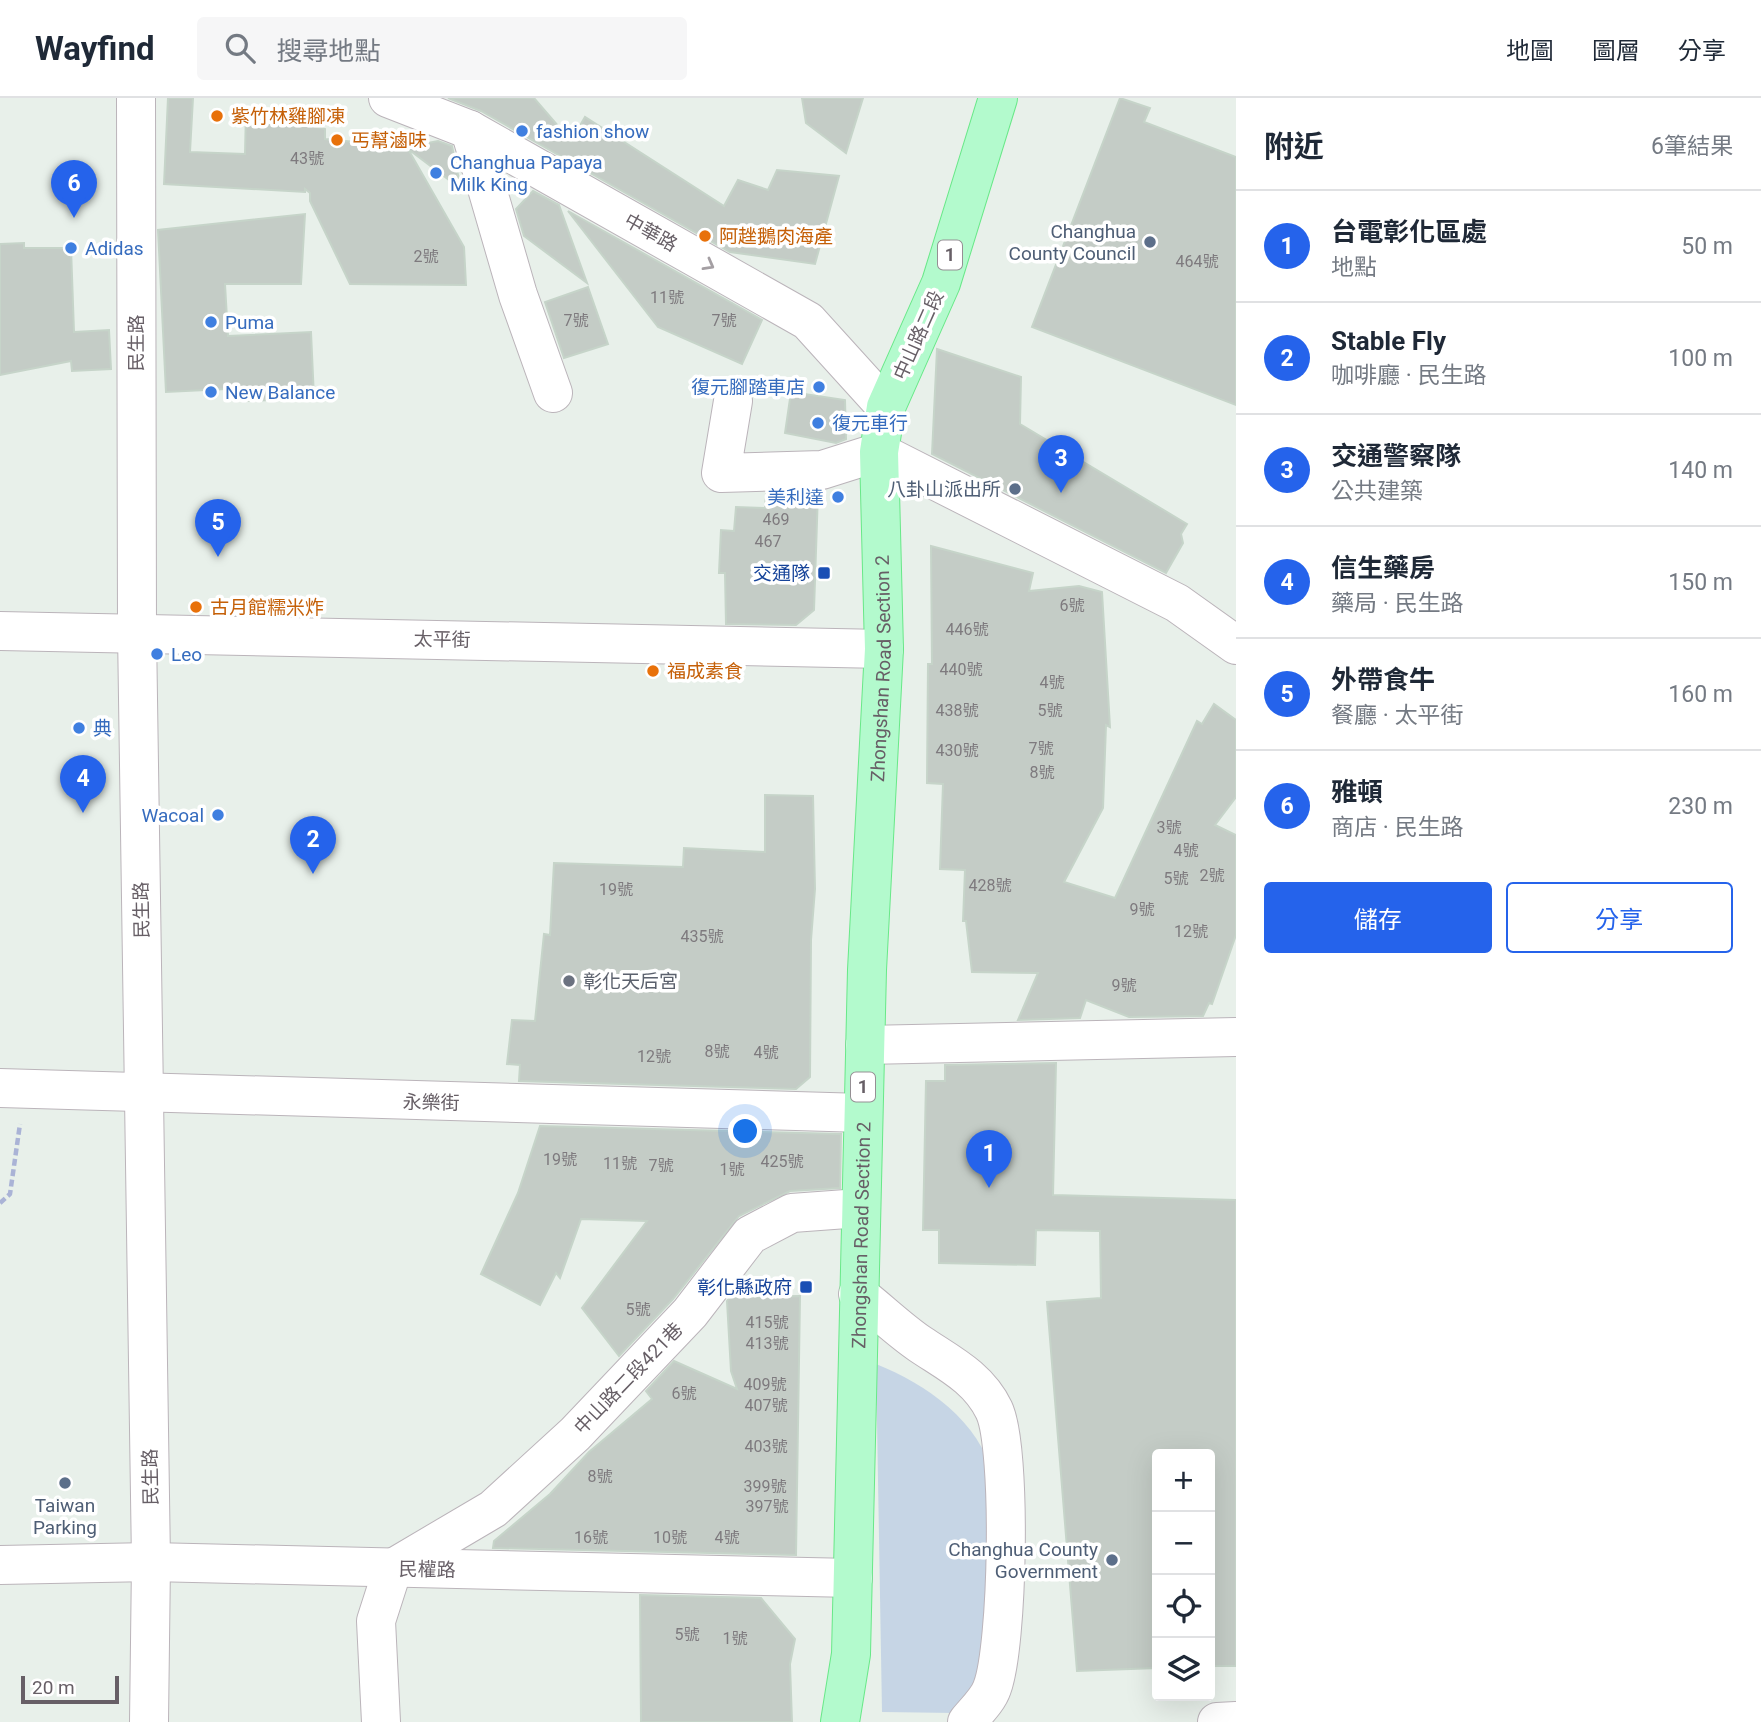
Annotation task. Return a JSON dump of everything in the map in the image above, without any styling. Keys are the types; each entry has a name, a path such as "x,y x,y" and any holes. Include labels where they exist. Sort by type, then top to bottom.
{"main road":[{"name":"中山路二段","path":"878,452 886,407 941,283 998,98"},
{"name":"Zhongshan Road Section 2","path":"840,1722 851,1654 865,1045 884,649 878,452"}],"street":[{"name":"民生路","path":"136,98 137,632 151,1562 149,1722"},
{"name":"中華路","path":"388,98 470,130 808,321 886,407"},
{"path":"470,130 518,295 552,393"},
{"path":"733,401 721,473 822,470 878,452 1177,603 1236,645"},
{"name":"太平街","path":"0,631 884,649"},
{"path":"865,1045 1236,1037"},
{"name":"永樂街","path":"12,1088 863,1113"},
{"name":"中山路二段421巷","path":"393,1568 493,1509 575,1434 690,1313 750,1236 792,1213 860,1208"},
{"path":"858,1294 918,1343 963,1370 994,1410 1002,1440 1005,1510 1002,1650 992,1691 967,1722"},
{"name":"民權路","path":"0,1565 151,1562 853,1578"},
{"path":"381,1722 376,1621 393,1568"},
{"path":"1217,1722 1236,1721"}],"path":[{"path":"0,1203 10,1194 12,1088"}],"shaded area":[{"path":"876,1364 914,1382 948,1407 976,1439 993,1477 983,1677 955,1713 882,1712"}],"building":[{"path":"168,98 193,98 190,152 245,154 246,110 325,129 325,139 407,147 438,141 452,146 461,189 408,149 464,247 466,285 350,284 310,201 310,193 305,189 305,192 164,184"},
{"path":"448,98 534,98 571,141 585,117 724,206 738,180 768,190 777,170 839,176 815,264 730,252 481,111"},
{"path":"802,98 863,98 846,153 806,123"},
{"name":"Changhua County Council","path":"1120,98 1150,108 1144,122 1236,157 1236,405 1032,327"},
{"path":"533,191 559,205 587,283 524,236 516,209"},
{"path":"568,211 762,320 742,364 658,327"},
{"path":"305,214 301,284 225,284 228,336 311,332 314,398 248,401 247,388 166,392 158,230"},
{"path":"24,243 24,248 71,248 74,332 109,330 111,369 72,371 71,361 0,375 0,244"},
{"path":"588,287 608,344 564,358 545,302"},
{"path":"937,349 1021,377 1020,424 1187,524 1181,534 1183,543 1166,573 932,454"},
{"path":"791,392 845,400 846,439 836,443 785,433"},
{"path":"818,492 814,610 796,625 726,624 725,573 719,573 721,530 734,531 736,507 765,508 766,494"},
{"path":"931,546 1033,573 1029,591 1079,586 1102,592 1110,727 1106,725 1103,808 1064,882 1115,898 1197,721 1202,724 1214,704 1236,720 1236,797 1215,825 1236,835 1236,935 1212,1004 1209,1003 1203,1016 1129,1017 1086,1000 1080,1018 1018,1020 1038,973 972,972 966,921 963,921 965,870 940,869 943,784 927,783 928,664 932,664"},
{"path":"765,795 813,796 815,889 811,940 810,1077 796,1089 519,1081 520,1065 507,1064 512,1020 535,1021 544,934 550,935 554,863 683,867 684,848 765,852"},
{"path":"1056,1063 1053,1195 1236,1200 1236,1666 1215,1666 1215,1449 1152,1449 1152,1668 1077,1671 1047,1302 1101,1298 1100,1231 1036,1230 1035,1265 939,1263 939,1230 923,1230 926,1081 945,1081 945,1065"},
{"path":"540,1126 841,1134 840,1188 790,1191 739,1216 673,1299 619,1356 582,1308 647,1221 581,1219 560,1278 556,1273 540,1305 481,1274 518,1193"},
{"path":"800,1296 796,1555 493,1548 494,1541 550,1494 589,1452 652,1399 646,1391 674,1361 737,1389 731,1371 727,1301 730,1297"},
{"path":"640,1595 761,1598 795,1639 790,1664 792,1722 641,1722"}],"place":[{"name":"紫竹林雞腳凍","path":"217,116"},
{"name":"fashion show","path":"522,131"},
{"name":"丐幫滷味","path":"337,140"},
{"name":"Changhua Papaya Milk King","path":"436,173"},
{"name":"雅頓","path":"74,218"},
{"name":"阿趖鵝肉海產","path":"705,236"},
{"name":"Changhua County Council","path":"1150,242"},
{"name":"Adidas","path":"71,248"},
{"name":"Puma","path":"211,322"},
{"name":"復元腳踏車店","path":"819,387"},
{"name":"New Balance","path":"211,392"},
{"name":"復元車行","path":"818,423"},
{"name":"八卦山派出所","path":"1015,489"},
{"name":"交通警察隊","path":"1061,493"},
{"name":"美利達","path":"838,497"},
{"name":"外帶食牛","path":"218,557"},
{"name":"交通隊","path":"824,573"},
{"name":"古月館糯米炸","path":"196,607"},
{"name":"Leo","path":"157,654"},
{"name":"福成素食","path":"653,671"},
{"name":"典","path":"79,728"},
{"name":"信生藥房","path":"83,813"},
{"name":"Wacoal","path":"218,815"},
{"name":"Stable Fly","path":"313,874"},
{"name":"彰化天后宮","path":"569,981"},
{"name":"台電彰化區處","path":"989,1188"},
{"name":"彰化縣政府","path":"806,1287"},
{"name":"Taiwan Parking","path":"65,1483"},
{"name":"Changhua County Government","path":"1112,1560"}]}
